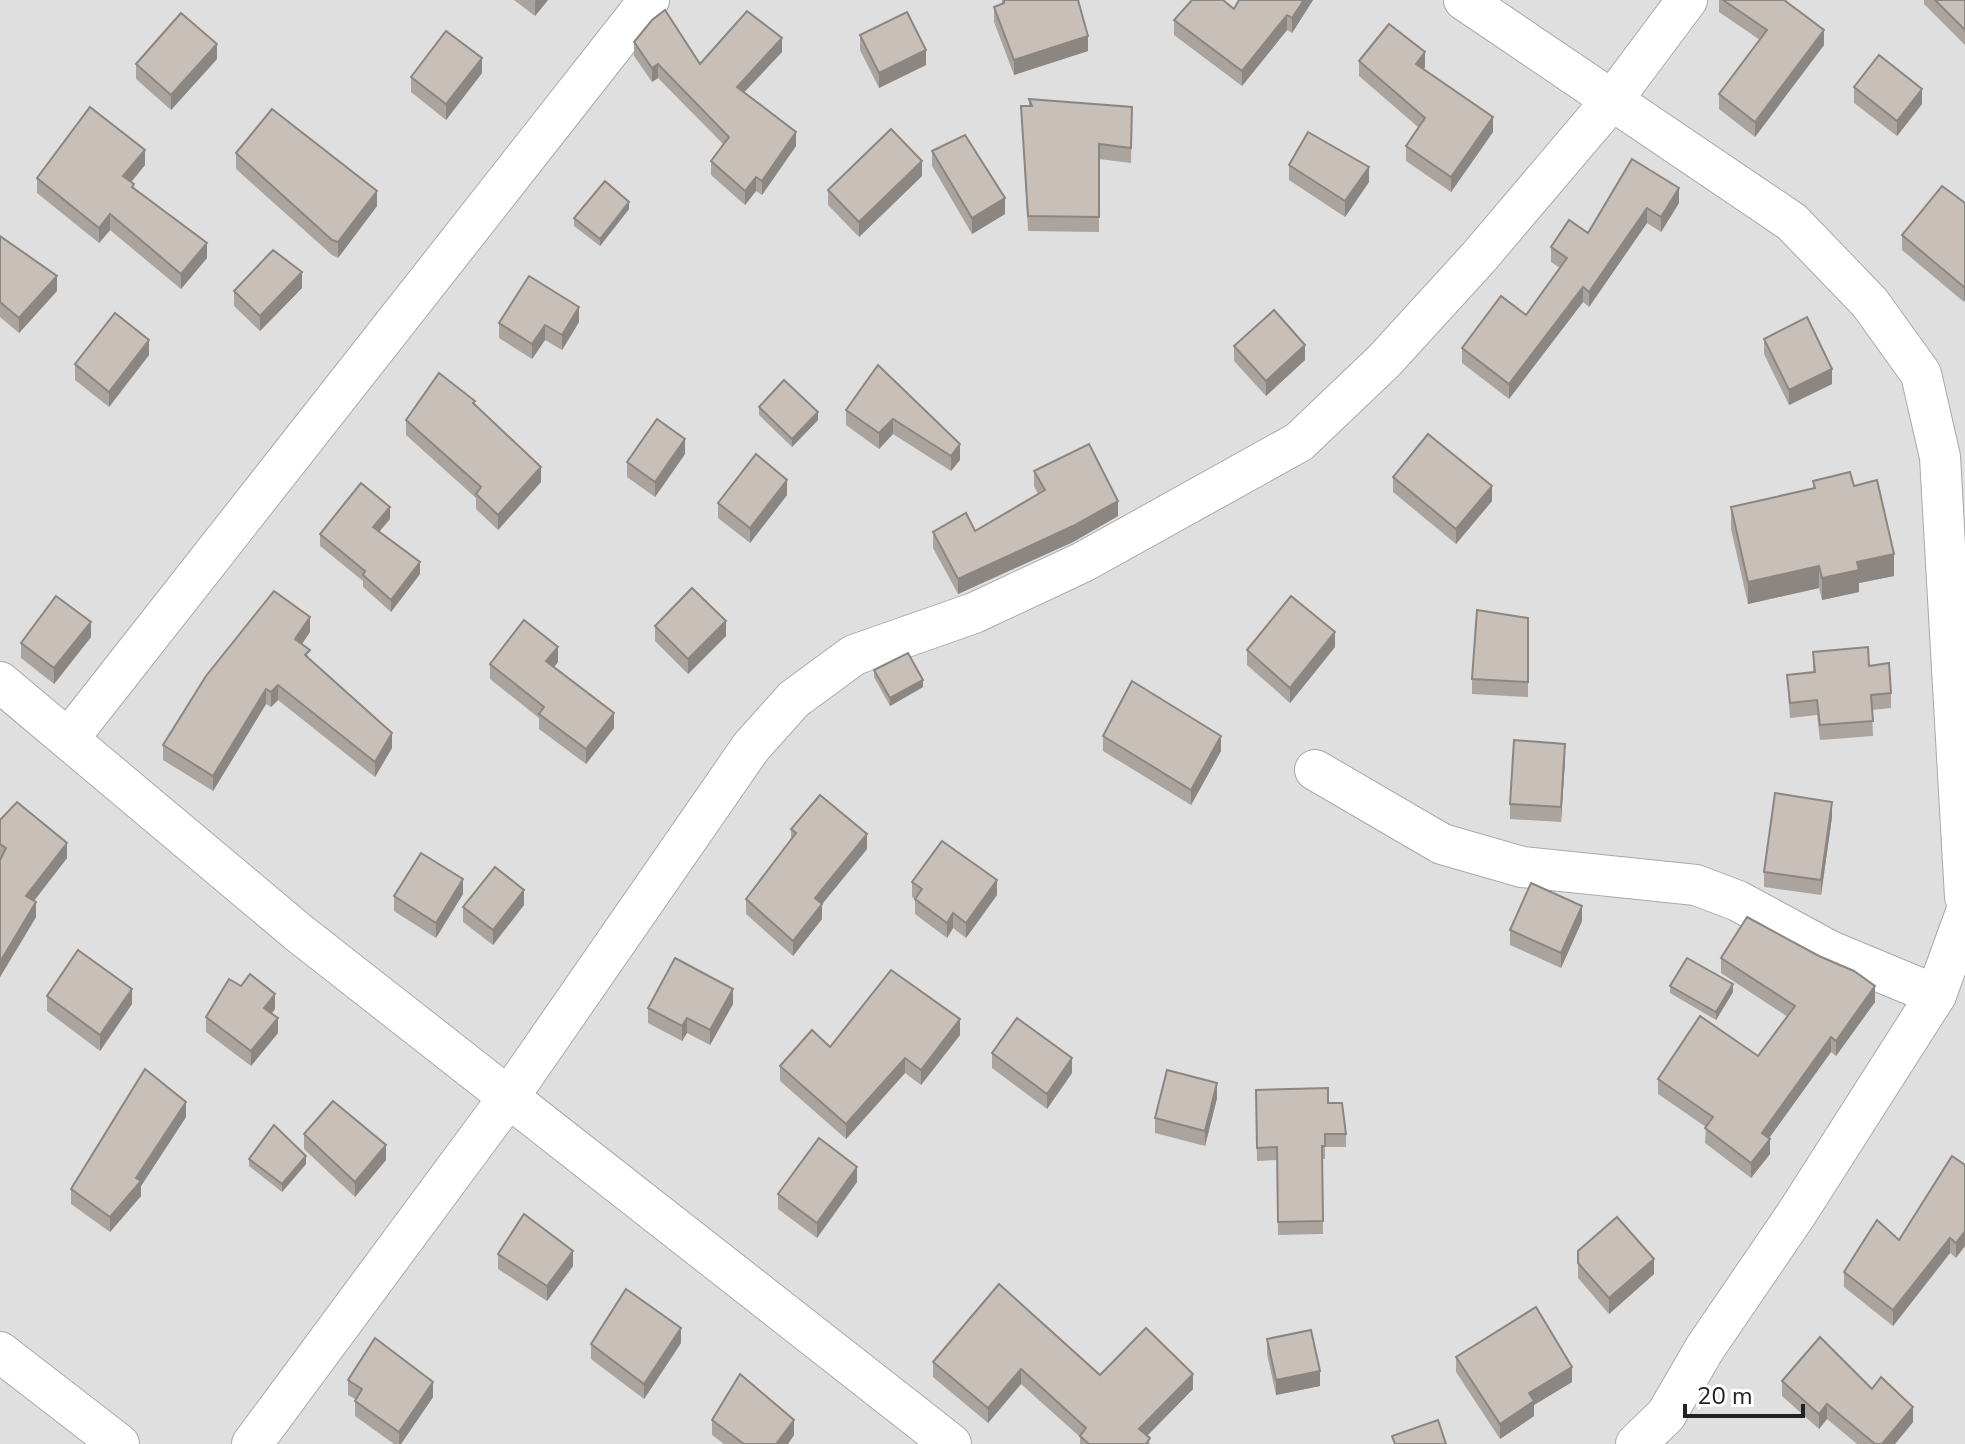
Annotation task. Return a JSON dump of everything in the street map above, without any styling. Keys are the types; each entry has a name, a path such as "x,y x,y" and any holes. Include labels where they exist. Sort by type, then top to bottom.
{"street":[{"path":"69,738 649,0"},
{"path":"1464,0 1792,222 1870,303 1921,374 1940,457 1965,897"},
{"path":"252,1444 508,1098 751,747 794,699 854,655 974,613 1069,568 1299,442 1384,361 1468,269 1613,99 1687,0"},
{"path":"0,682 299,933 951,1444"},
{"path":"1315,770 1442,844 1522,867 1696,885 1738,901 1830,951 1936,995"},
{"path":"1636,1444 1666,1415 1705,1348 1797,1213 1936,995 1965,915"},
{"path":"0,1352 119,1444"}],"shaded area":[{"path":"0,0 1965,0 1965,1444 0,1444"}],"building":[{"path":"1004,0 1078,0 1088,36 1014,60 994,7 1004,3"},
{"path":"1192,0 1223,0 1234,9 1239,0 1304,0 1292,18 1287,15 1242,71 1174,20"},
{"path":"1723,0 1784,0 1824,30 1755,122 1719,94 1767,30"},
{"path":"1935,0 1965,0 1965,30"},
{"path":"665,10 700,64 747,11 782,38 737,87 796,132 762,181 756,177 745,191 711,161 729,137 658,64 652,68 634,42"},
{"path":"907,12 926,50 879,73 860,35"},
{"path":"181,13 217,44 171,95 136,64"},
{"path":"1389,24 1425,52 1416,64 1493,117 1451,177 1406,146 1425,118 1359,61"},
{"path":"446,31 482,58 446,104 411,77"},
{"path":"1879,55 1922,89 1897,121 1854,87"},
{"path":"1029,99 1132,107 1131,148 1099,144 1099,217 1028,216 1021,106 1032,106"},
{"path":"90,107 145,150 123,176 134,184 132,187 207,243 181,274 110,214 99,228 37,178"},
{"path":"272,109 377,191 338,242 332,240 236,153"},
{"path":"891,129 922,161 859,222 828,190"},
{"path":"1308,132 1369,167 1345,201 1289,165"},
{"path":"965,135 1005,198 972,218 932,151"},
{"path":"1632,159 1679,188 1661,217 1647,208 1589,292 1583,287 1509,384 1462,348 1501,296 1526,315 1567,258 1551,247 1569,220 1588,233"},
{"path":"605,181 629,202 600,239 574,218"},
{"path":"1942,186 1965,203 1964,287 1902,235"},
{"path":"0,236 57,276 19,318 0,302"},
{"path":"273,250 302,272 260,316 234,291"},
{"path":"529,276 579,307 562,335 545,325 532,344 499,323"},
{"path":"1274,310 1305,345 1266,381 1234,346"},
{"path":"115,313 149,340 109,392 75,364"},
{"path":"1807,317 1832,369 1789,390 1764,339"},
{"path":"878,365 960,444 951,456 893,419 879,433 846,410"},
{"path":"439,373 475,401 473,403 541,467 498,515 476,494 481,487 406,420"},
{"path":"784,380 818,412 792,439 759,407"},
{"path":"657,419 685,439 655,482 627,462"},
{"path":"1428,434 1492,486 1456,529 1393,477"},
{"path":"1089,444 1118,501 1073,526 958,579 933,532 966,513 975,531 1045,490 1034,471"},
{"path":"756,454 787,480 750,528 718,503"},
{"path":"1850,472 1854,486 1877,480 1894,554 1857,562 1859,570 1822,578 1819,566 1748,582 1731,507 1815,488 1813,481"},
{"path":"361,483 390,507 373,527 420,562 391,600 363,575 365,571 320,534"},
{"path":"692,588 726,621 688,659 655,626"},
{"path":"274,591 310,617 295,639 310,650 305,655 392,733 375,762 278,685 271,692 266,689 213,776 163,745 206,676"},
{"path":"56,596 91,622 54,668 21,643"},
{"path":"1291,596 1335,632 1290,688 1247,650"},
{"path":"1477,610 1528,618 1528,682 1472,679"},
{"path":"524,620 558,647 546,661 614,713 586,749 539,714 544,707 490,664"},
{"path":"1868,647 1869,666 1889,663 1891,693 1871,695 1873,721 1820,725 1817,700 1790,703 1787,675 1815,672 1813,652"},
{"path":"908,653 923,680 890,698 874,670"},
{"path":"1132,681 1221,736 1191,790 1103,736"},
{"path":"1514,740 1565,744 1561,807 1510,804"},
{"path":"1775,793 1832,802 1821,880 1764,872"},
{"path":"820,795 867,834 815,898 822,904 793,941 746,899 796,833 791,829"},
{"path":"17,802 67,843 26,896 36,902 0,962 0,860 6,848 0,844 0,820"},
{"path":"942,841 997,880 966,923 953,913 947,923 915,899 922,889 912,882"},
{"path":"421,853 463,879 436,923 394,896"},
{"path":"495,867 524,890 493,930 463,907"},
{"path":"1531,883 1582,906 1561,953 1510,930"},
{"path":"1747,917 1854,971 1875,986 1836,1041 1831,1037 1762,1133 1770,1139 1751,1163 1705,1128 1713,1117 1658,1079 1700,1016 1758,1056 1795,1006 1721,958"},
{"path":"78,950 132,989 100,1035 47,996"},
{"path":"675,958 733,989 710,1030 687,1018 682,1026 648,1008"},
{"path":"1687,958 1733,984 1716,1012 1670,986"},
{"path":"891,970 960,1019 921,1070 905,1058 846,1124 780,1066 812,1030 830,1047"},
{"path":"250,974 275,994 264,1008 278,1018 251,1051 206,1017 229,979 241,986"},
{"path":"1017,1018 1072,1058 1047,1094 992,1053"},
{"path":"145,1069 186,1102 136,1178 141,1181 110,1217 71,1189"},
{"path":"1167,1070 1217,1083 1205,1131 1155,1118"},
{"path":"1328,1088 1328,1103 1342,1103 1346,1134 1325,1134 1325,1146 1322,1146 1323,1221 1278,1222 1277,1147 1257,1148 1256,1090"},
{"path":"333,1101 386,1145 355,1182 304,1134"},
{"path":"274,1125 306,1156 282,1184 249,1159"},
{"path":"819,1138 857,1167 817,1223 778,1194"},
{"path":"1952,1156 1965,1165 1965,1231 1956,1243 1950,1238 1893,1310 1844,1272 1877,1220 1899,1240"},
{"path":"524,1214 573,1251 547,1286 498,1254"},
{"path":"1617,1217 1654,1259 1609,1298 1578,1263 1578,1251"},
{"path":"999,1284 1100,1375 1146,1328 1193,1374 1139,1429 1150,1438 1146,1444 1089,1444 1080,1436 1086,1428 1021,1369 988,1408 933,1362"},
{"path":"626,1289 681,1328 644,1384 591,1344"},
{"path":"1536,1307 1572,1367 1529,1393 1534,1401 1500,1424 1456,1357"},
{"path":"1311,1330 1320,1371 1276,1380 1267,1339"},
{"path":"1820,1337 1872,1389 1881,1377 1913,1407 1882,1444 1875,1444 1827,1404 1819,1414 1782,1381"},
{"path":"375,1338 433,1382 399,1432 355,1401 362,1389 348,1380"},
{"path":"740,1374 794,1420 776,1444 744,1444 712,1420"},
{"path":"1438,1420 1446,1444 1395,1444 1392,1436"}]}
